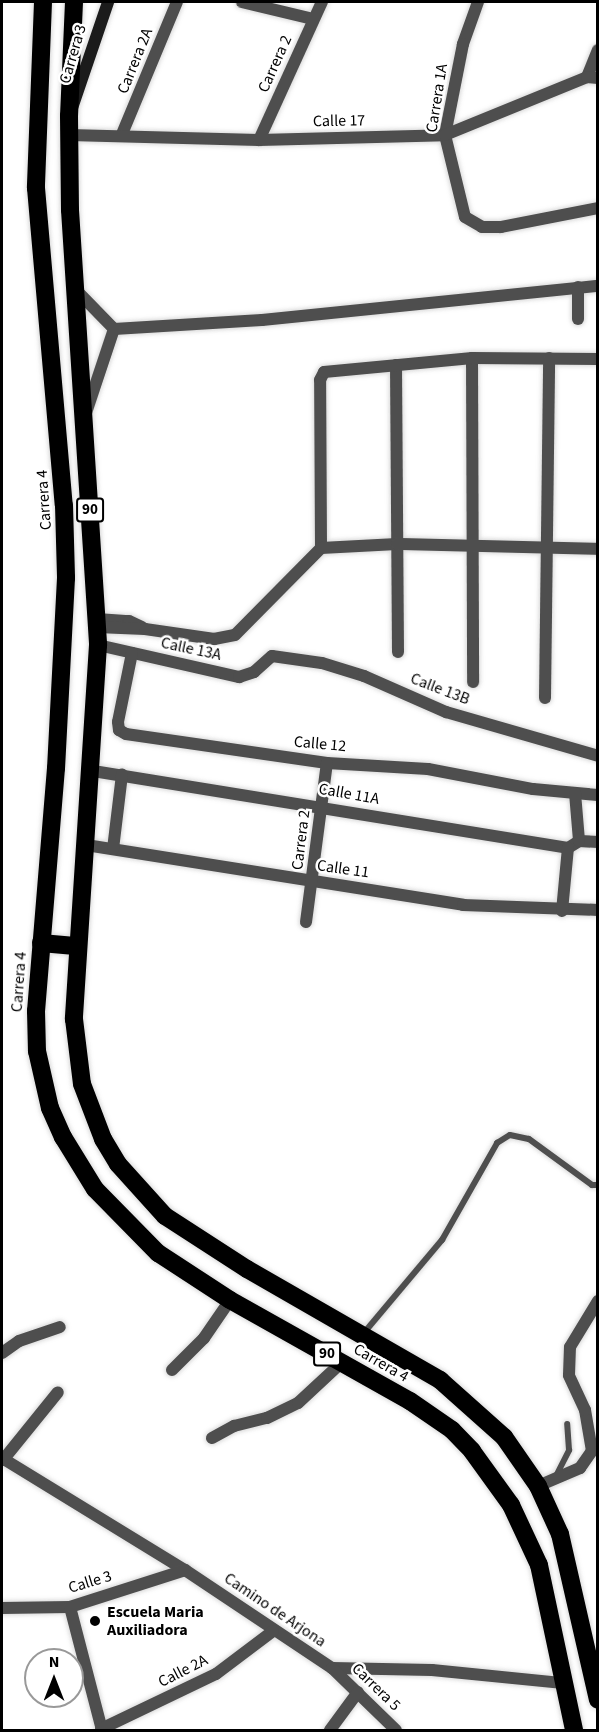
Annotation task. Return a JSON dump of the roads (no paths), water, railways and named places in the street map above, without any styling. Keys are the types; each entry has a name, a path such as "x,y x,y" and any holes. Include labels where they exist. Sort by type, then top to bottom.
{"highway":[{"name":"Carrera 4","path":"43,2 36,188 62,472 66,578 56,768 41,943 37,1051 48,1099 63,1137 95,1189 136,1234 185,1273 435,1418 472,1451 495,1480 528,1536 539,1565 574,1731"},
{"name":"Carrera 4","path":"74,2 69,135 97,630 93,771 78,946 74,1028 77,1061 92,1113 118,1164 165,1216 192,1236 363,1334 463,1396 504,1437 538,1485 560,1534 593,1659 597,1700"},
{"path":"41,943 78,946"}],"street":[{"name":"Carrera 3","path":"69,116 108,2"},
{"name":"Carrera 2A","path":"122,134 177,2"},
{"path":"242,2 313,19"},
{"name":"Carrera 2","path":"259,140 322,2"},
{"name":"Carrera 1A","path":"478,2 463,44 445,135 465,217 482,227 501,228 597,208"},
{"path":"592,77 597,50"},
{"name":"Calle 17","path":"69,135 122,134 259,140 445,135 592,77"},
{"path":"76,290 114,329 262,320 597,286"},
{"path":"578,287 578,319"},
{"path":"84,418 114,329"},
{"path":"472,358 470,546 473,682"},
{"path":"321,548 320,380 330,369 472,358 597,359"},
{"path":"545,698 549,358"},
{"path":"396,365 398,652"},
{"path":"97,630 146,628 214,639 235,635 321,548 396,544 597,549"},
{"name":"Calle 13A","path":"97,630 132,653 239,676 254,672 272,656"},
{"name":"Calle 12","path":"132,653 118,722 119,730 126,734 327,763 428,769 597,795"},
{"name":"Calle 13B","path":"272,656 322,663 364,676 446,712 597,756"},
{"name":"Carrera 2","path":"306,922 327,763"},
{"name":"Calle 11A","path":"93,771 573,845 597,842"},
{"path":"113,849 122,775"},
{"path":"562,911 573,845 576,793"},
{"name":"Calle 11","path":"86,845 463,905 562,911 597,910"},
{"path":"172,1370 204,1338 230,1300"},
{"path":"538,1485 580,1468 592,1451 585,1410 569,1375 570,1347 597,1301"},
{"path":"2,1353 20,1341 60,1327"},
{"path":"212,1438 298,1403 341,1363"},
{"path":"2,1459 58,1392"},
{"name":"Camino de Arjona","path":"2,1459 185,1570 273,1631 332,1668 432,1670 563,1683"},
{"name":"Calle 3","path":"2,1608 70,1606 185,1570"},
{"path":"70,1606 101,1730"},
{"name":"Calle 2A","path":"101,1730 216,1674 273,1631"},
{"name":"Carrera 5","path":"332,1668 396,1731"},
{"path":"330,1731 358,1692"}],"lane":[{"path":"363,1334 442,1240 496,1143 510,1135 529,1139 592,1185 597,1185"},
{"path":"556,1477 569,1450 567,1424"}],"place":[{"name":"Escuela Maria Auxiliadora","path":"95,1621"}]}
